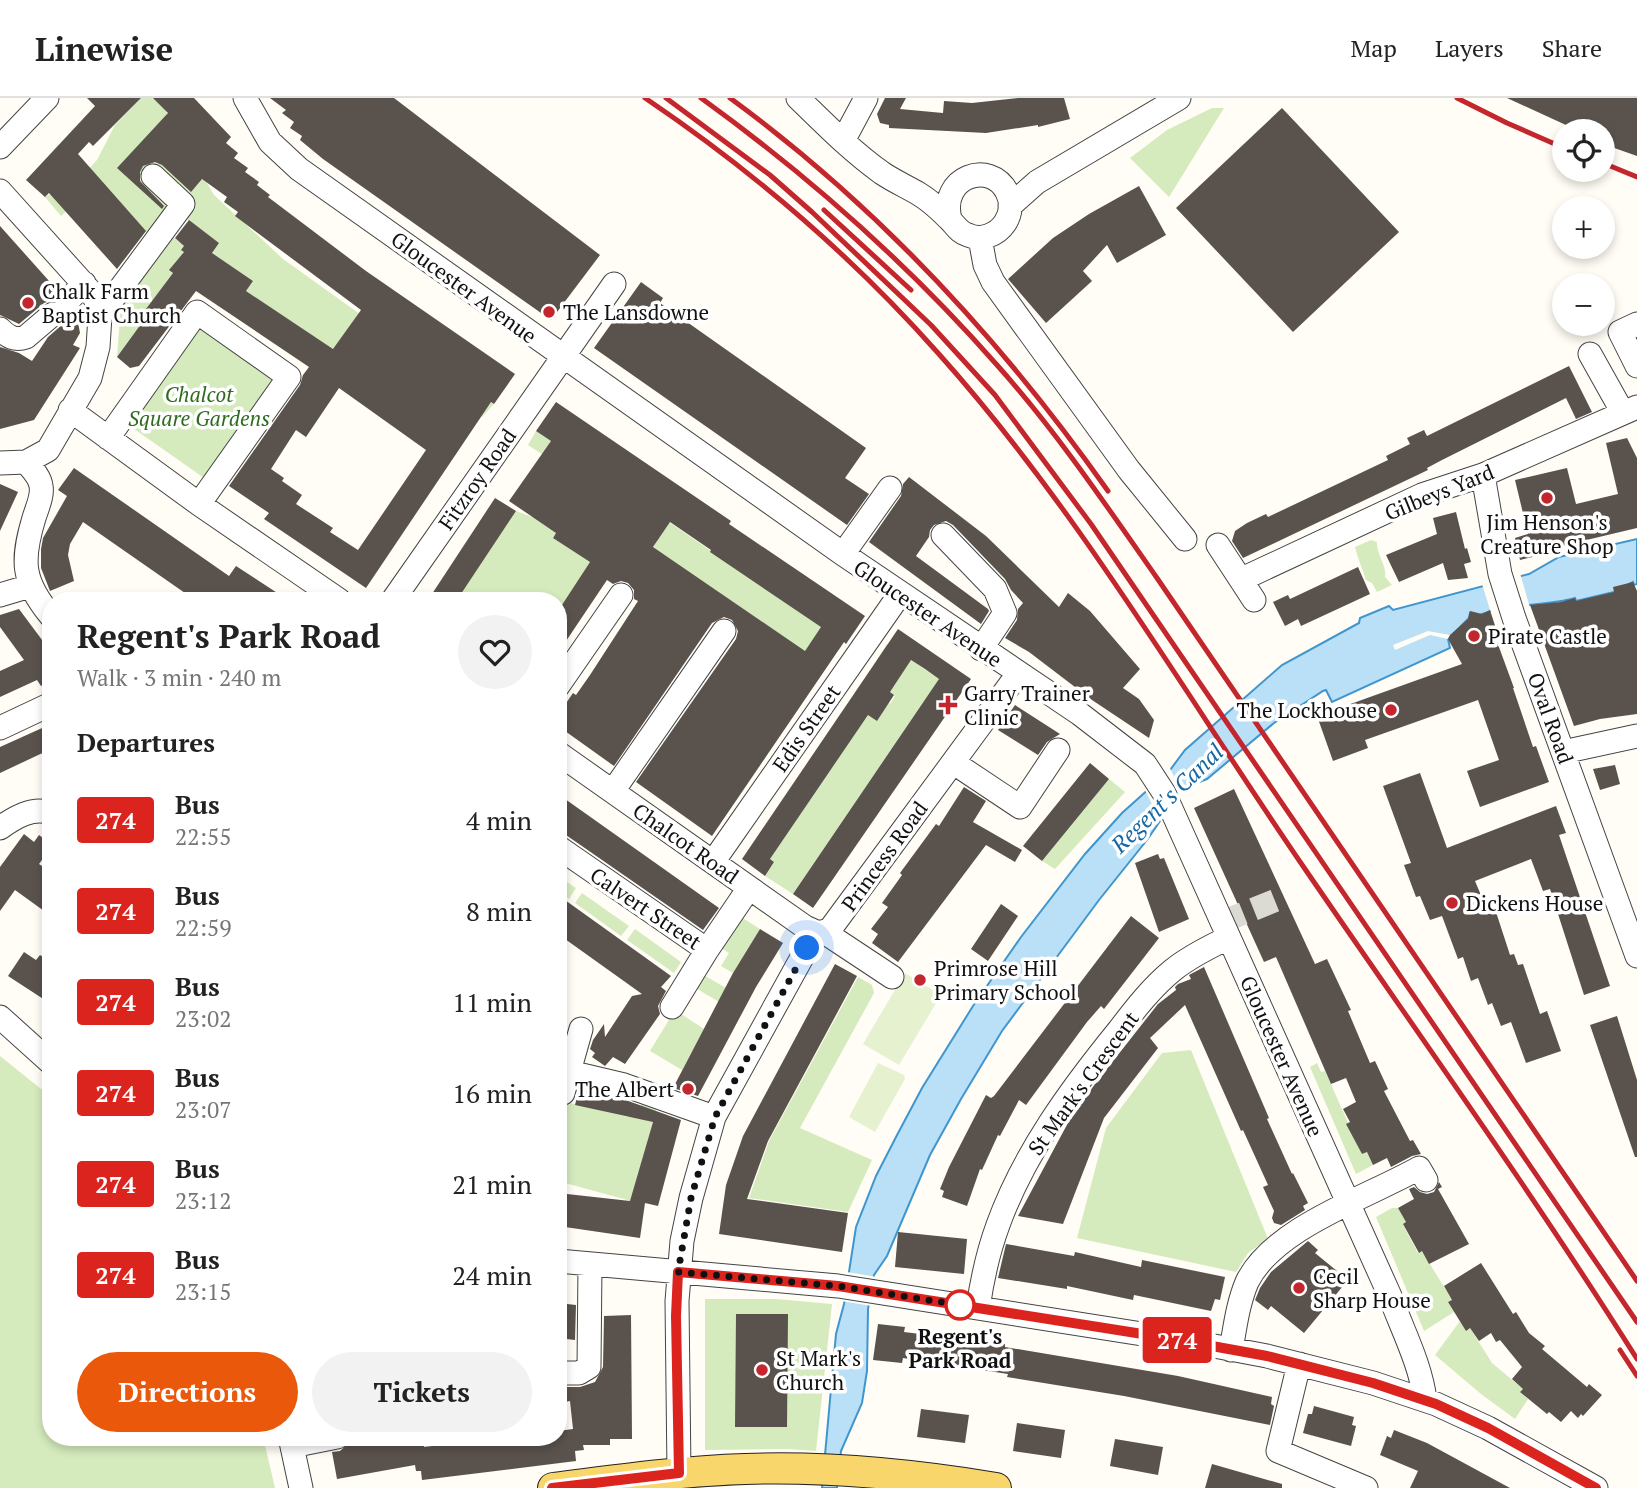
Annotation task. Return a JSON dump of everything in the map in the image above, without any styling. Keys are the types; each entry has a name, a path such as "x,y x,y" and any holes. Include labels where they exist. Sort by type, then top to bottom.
{"main road":[{"path":"553,1488 679,1473 747,1469 905,1476 996,1488"}],"street":[{"path":"0,147 47,98"},
{"path":"798,98 883,174 919,194 950,219 962,233 980,237 990,235 1000,230 1009,215 1006,195 990,177 969,177 954,187 919,194"},
{"path":"843,141 866,98"},
{"path":"1006,195 1037,182 1179,98"},
{"name":"Gloucester Avenue","path":"248,100 270,142 299,169 900,594 1018,674 1086,707 1151,770 1164,793 1390,1296 1417,1368 1425,1401"},
{"path":"100,316 183,204 153,176"},
{"path":"950,219 948,200 954,187"},
{"path":"0,191 84,283 98,303 100,316 98,347 90,378 47,450 26,462 0,463"},
{"path":"980,237 985,265 993,282 1129,470 1185,539"},
{"path":"0,329 10,337 26,337 84,283"},
{"name":"Fitzroy Road","path":"399,592 614,284"},
{"path":"108,438 197,312 289,377 199,504"},
{"path":"1637,324 1620,332 1637,366"},
{"path":"1590,355 1630,410"},
{"path":"70,410 199,504 327,592"},
{"name":"Gilbeys Yard","path":"1242,579 1422,495 1483,475 1630,410"},
{"path":"26,462 39,479 41,492 26,563 30,586 42,603"},
{"name":"Oval Road","path":"1483,475 1501,578 1635,945"},
{"path":"842,554 890,488"},
{"path":"943,535 995,589 1005,613 981,649"},
{"path":"1218,545 1254,600"},
{"path":"0,595 30,586"},
{"name":"Edis Street","path":"713,862 900,594"},
{"path":"567,673 621,595"},
{"path":"613,791 724,631"},
{"name":"Princess Road","path":"679,1473 676,1316 678,1272 691,1198 715,1117 820,932 831,928 1018,674"},
{"path":"0,728 42,708"},
{"path":"1563,752 1637,736"},
{"path":"954,763 1020,807 1058,751"},
{"name":"Chalcot Road","path":"567,759 805,928 820,932 892,977"},
{"path":"0,828 29,813 42,811"},
{"name":"Calvert Street","path":"567,853 707,950 749,888"},
{"name":"St Mark's Crescent","path":"978,1308 984,1272 998,1223 1028,1158 1050,1123 1105,1047 1158,983 1185,961 1228,938"},
{"path":"672,1007 707,950"},
{"path":"0,1017 42,1055"},
{"path":"567,1078 581,1029"},
{"path":"567,1082 624,1085 715,1117"},
{"path":"1231,1350 1241,1297 1254,1269 1279,1244 1300,1228 1411,1173"},
{"path":"567,1262 838,1286 1231,1350 1299,1364 1373,1383 1425,1401 1488,1428 1596,1488"},
{"path":"567,1373 579,1373 589,1367 590,1264"},
{"path":"1299,1364 1278,1451 1366,1488"},
{"path":"292,1446 301,1488"}],"green space":[{"path":"141,98 178,98 165,110 214,195 283,259 452,380 494,404 482,417 459,401 333,349 246,291 253,281 212,253 219,243 183,216 169,234 184,246 184,252 170,270 173,273 138,321 141,324 117,357 123,277 152,239 100,181 61,216 45,197 81,177 97,160 115,125"},
{"path":"1212,108 1224,108 1169,197 1130,158 1167,130"},
{"name":"Chalcot Square Gardens","path":"198,323 278,379 207,480 127,424"},
{"path":"536,431 844,642 839,650 816,635 715,781 793,643 663,554 652,550 657,541 585,491 553,537 590,562 567,597 567,592 462,592 516,511 535,518 566,470 528,445"},
{"path":"1371,540 1377,542 1385,577 1392,585 1377,592 1372,583 1366,580 1355,547"},
{"path":"887,644 961,694 956,699 924,701 793,894 765,876 774,862 770,859 868,715 882,698 890,704 895,696 890,692 900,677 876,661"},
{"path":"1109,779 1125,792 1055,869 1042,861"},
{"path":"567,882 576,888 569,899 567,898"},
{"path":"582,893 629,926 621,936 575,903"},
{"path":"738,915 760,929 733,973 721,966 729,953 718,946"},
{"path":"635,929 681,962 674,973 627,940"},
{"path":"905,973 941,995 899,1065 863,1044"},
{"path":"702,974 726,988 719,1002 694,987"},
{"path":"858,977 872,985 874,993 800,1128 872,1160 848,1212 749,1198 769,1141"},
{"path":"675,1010 704,1029 682,1070 650,1051"},
{"path":"1191,1050 1268,1239 1248,1253 1236,1272 1077,1238 1106,1128 1162,1053"},
{"path":"0,1056 42,1090 42,1446 265,1446 275,1488 0,1488"},
{"path":"878,1063 904,1075 905,1079 875,1132 849,1117"},
{"path":"1317,1063 1321,1072 1325,1071 1362,1154 1367,1152 1373,1165 1356,1174 1310,1067"},
{"path":"567,1102 628,1117 629,1114 637,1116 642,1102 657,1107 631,1201 567,1183"},
{"path":"1392,1208 1398,1208 1406,1222 1403,1225 1418,1253 1422,1251 1452,1300 1448,1302 1454,1312 1424,1331 1376,1217"},
{"path":"705,1299 776,1299 832,1304 816,1451 705,1450"},
{"path":"1460,1321 1466,1330 1470,1328 1492,1363 1523,1389 1521,1393 1528,1399 1515,1419 1435,1355"}],"water":[{"name":"Regent's Canal","path":"1637,539 1637,584 1634,585 1633,582 1614,592 1576,601 1575,598 1513,607 1477,616 1470,613 1469,618 1448,639 1450,648 1332,702 1326,690 1323,691 1274,723 1207,779 1183,788 1147,840 1002,1031 930,1155 887,1256 874,1275 868,1309 867,1371 862,1403 841,1451 837,1488 822,1488 836,1334 844,1304 856,1227 876,1176 922,1088 973,1006 1021,937 1085,854 1122,813 1170,770 1185,750 1282,665 1359,623 1360,618 1389,606 1393,610 1529,574 1559,557"}],"pier":[{"path":"1520,573 1530,608 1491,613 1482,584"},
{"path":"1428,631 1450,635 1448,639 1430,635 1395,650 1393,645"},
{"path":"1169,766 1182,794 1162,824 1144,788"},
{"path":"847,1272 877,1277 872,1306 841,1301"}],"building":[{"path":"87,98 141,98 93,146 89,142 78,154 146,231 117,269 49,193 45,197 26,180 95,106"},
{"path":"153,98 194,98 231,137 226,143 238,153 234,158 248,168 245,172 259,182 257,185 270,195 268,197 366,271 515,374 494,404 491,402 366,588 264,519 269,513 229,486 300,385 309,367 196,291 139,366 130,368 117,357 141,324 137,321 173,273 169,270 184,252 181,250 184,246 175,238 189,220 219,243 212,253 253,281 246,291 333,349 361,310 235,216 238,212 224,202 227,197 202,179 191,192 162,165 155,162 143,166 140,181 164,206 162,209 117,168 168,113","holes":["339,388 426,450 358,550 330,532 333,528 296,504 302,495 282,481 284,478 271,469 296,430 306,437"]},
{"path":"270,98 394,98 600,255 551,320 323,159 300,140 302,136 290,128 294,122 282,113 286,110"},
{"path":"885,98 906,98 900,109 943,113 944,101 972,103 1018,98 1064,98 1070,119 1038,127 986,133 889,128 889,125 880,123 877,114"},
{"path":"1507,98 1637,98 1637,156 1615,148 1615,119 1553,119"},
{"path":"1282,108 1399,232 1293,332 1176,208"},
{"path":"1139,186 1166,235 1117,263 1107,245 1083,271 1092,281 1046,323 1008,279 1053,238"},
{"path":"0,226 58,291 53,300 44,303 19,324 0,315"},
{"path":"641,282 663,298 660,303 866,448 845,478 869,494 847,525 594,348"},
{"path":"76,312 80,333 73,345 80,348 34,420 0,429 0,347 19,353 32,361 48,337 63,324 67,316"},
{"path":"1569,366 1592,412 1576,419 1566,398 1442,460 1427,468 1428,470 1243,558 1232,541 1235,531 1247,523 1266,514 1268,517 1388,460 1386,456 1410,444 1407,438 1424,430 1427,436"},
{"path":"556,402 865,616 846,644 844,642 712,836 636,782 736,639 738,631 732,620 724,617 712,623 614,766 567,732 567,702 573,693 576,695 638,601 634,599 634,590 628,583 621,581 613,584 607,580 567,640 567,597 590,562 553,538 556,533 509,501 551,441 536,431","holes":["670,522 711,550 710,552 821,627 805,651 653,547"]},
{"name":"Jim Henson's Creature Shop","path":"1627,438 1637,458 1637,528 1540,551 1541,555 1520,560 1515,538 1528,534 1515,480 1567,468 1576,504 1618,494 1606,443"},
{"path":"74,468 229,576 236,566 276,592 184,592 83,522 70,544 68,555 74,581 50,591 41,568 41,549 43,538 67,496 58,490"},
{"path":"909,477 986,536 1059,607 1068,593 1090,611 1140,669 1123,688 1139,699 1154,720 1149,738 1092,700 1029,652 1005,638 1017,620 1018,609 1023,603 1005,579 953,525 946,521 934,525 916,556 988,609 981,624 869,542 901,496 903,484"},
{"path":"0,484 18,492 0,531"},
{"path":"495,498 516,511 462,592 433,592"},
{"path":"1456,512 1471,562 1464,564 1468,578 1448,580 1443,563 1399,582 1386,555 1437,534 1433,518"},
{"path":"1358,567 1370,594 1301,626 1298,619 1285,626 1273,602 1288,595 1290,599"},
{"path":"1633,582 1637,591 1637,714 1574,726 1530,605 1575,598 1576,601 1614,592 1613,587"},
{"path":"19,609 42,640 42,685 37,680 0,697 0,671 24,660 0,627 0,615"},
{"name":"The Lockhouse","path":"1490,610 1499,638 1496,639 1533,747 1536,746 1549,782 1480,807 1467,771 1499,760 1478,700 1365,740 1368,748 1333,761 1317,716 1462,664 1448,639 1450,635 1468,619 1470,611 1482,614"},
{"path":"898,629 971,679 813,908 793,894 939,679 925,669 911,660 890,692 894,695 877,721 868,715 770,859 774,862 765,876 742,859"},
{"path":"1015,705 1060,734 1047,742 1038,755 998,730"},
{"path":"42,728 42,753 0,773 0,747"},
{"path":"1090,763 1109,779 1042,861 1023,846"},
{"path":"1615,765 1620,784 1600,790 1593,769"},
{"path":"1420,773 1447,848 1556,806 1566,833 1559,835 1610,986 1584,995 1550,889 1543,891 1531,859 1475,881 1488,912 1496,912 1510,955 1514,954 1518,965 1523,964 1540,1014 1547,1011 1561,1051 1526,1063 1511,1022 1501,1026 1492,1003 1488,1005 1478,978 1471,981 1463,957 1458,959 1442,916 1430,920 1420,896 1416,897 1404,865 1411,863 1383,786"},
{"path":"964,787 986,801 973,822 1022,850 1015,862 986,845 898,962 872,943 878,934 871,929 888,907 882,903 902,875 900,873 936,824 939,826"},
{"path":"1234,789 1315,964 1327,959 1351,1010 1348,1011 1370,1063 1375,1061 1388,1089 1384,1091 1410,1141 1413,1140 1421,1154 1391,1167 1387,1158 1373,1165 1367,1152 1362,1154 1346,1124 1350,1122 1343,1109 1356,1102 1346,1078 1331,1084 1276,957 1264,962 1194,808"},
{"path":"567,800 719,908 703,930 567,836"},
{"path":"24,834 34,842 39,835 42,837 42,860 39,864 42,866 42,910 15,890 0,911 0,867"},
{"path":"1158,854 1160,859 1164,858 1189,919 1159,932 1135,863"},
{"path":"567,901 671,976 661,987 666,991 658,1006 660,1014 625,1064 613,1057 605,1066 592,1057 595,1053 590,1049 593,1040 604,1024 605,1037 632,996 642,994 567,940"},
{"path":"1001,904 1018,916 988,961 971,949"},
{"path":"1131,916 1159,938 1104,1009 1101,1006 1087,1022 1026,1105 1019,1100 1000,1136 998,1135 982,1170 980,1169 967,1206 942,1197 944,1191 940,1189 949,1167 986,1095 991,1098 994,1096"},
{"path":"760,929 783,943 756,987 698,1096 673,1088 733,973"},
{"path":"24,952 36,960 40,955 42,956 42,998 8,976"},
{"path":"835,964 857,976 768,1141 747,1199 848,1213 842,1252 719,1234 726,1185 743,1136"},
{"path":"1204,967 1269,1118 1267,1119 1308,1203 1303,1206 1305,1210 1281,1225 1274,1223 1274,1211 1263,1187 1268,1185 1185,1005 1150,1038 1158,1048 1104,1118 1063,1224 1018,1216 1069,1121 1095,1084 1158,1004 1176,990 1178,984 1191,979 1189,975"},
{"path":"1617,1016 1637,1080 1637,1157 1590,1025"},
{"path":"579,1089 620,1098 681,1120 658,1206 645,1203 640,1238 567,1227 567,1194 630,1201 653,1122 575,1105"},
{"path":"1439,1182 1442,1187 1438,1189 1469,1244 1429,1264 1422,1251 1419,1253 1403,1224 1406,1222 1398,1208 1414,1199 1409,1189 1414,1187 1427,1194 1434,1192"},
{"path":"898,1232 967,1239 964,1274 895,1267"},
{"name":"Cecil Sharp House","path":"1308,1241 1318,1250 1315,1253 1348,1280 1304,1333 1271,1306 1268,1310 1255,1300 1271,1272"},
{"path":"1006,1244 1074,1256 1075,1252 1141,1267 1142,1260 1225,1277 1220,1300 1215,1299 1211,1311 1134,1295 1133,1300 1067,1286 1067,1289 998,1278"},
{"path":"1481,1263 1513,1314 1516,1312 1529,1333 1545,1346 1542,1349 1587,1387 1589,1384 1602,1395 1583,1416 1581,1414 1578,1418 1571,1411 1561,1422 1549,1412 1547,1414 1520,1392 1523,1389 1512,1379 1522,1367 1500,1340 1496,1342 1491,1333 1479,1341 1470,1328 1466,1331 1448,1302 1452,1300 1444,1286"},
{"path":"567,1304 576,1305 575,1340 567,1339"},
{"name":"St Mark's Church","path":"736,1314 788,1314 787,1427 735,1427"},
{"path":"631,1315 632,1439 610,1439 610,1445 583,1445 584,1450 575,1451 576,1461 422,1480 421,1471 416,1471 415,1465 337,1479 332,1452 340,1451 346,1446 567,1446 567,1430 573,1429 567,1387 580,1387 595,1382 603,1367 604,1316"},
{"path":"878,1324 905,1327 904,1332 1005,1344 1005,1347 1178,1376 1272,1397 1271,1404 1274,1406 1270,1425 1124,1396 1007,1377 1008,1374 903,1358 902,1363 873,1360"},
{"path":"1314,1406 1354,1417 1352,1425 1356,1426 1351,1446 1303,1433 1308,1414 1312,1414"},
{"path":"921,1409 969,1415 965,1443 917,1437"},
{"path":"1017,1423 1065,1430 1061,1458 1013,1451"},
{"path":"1394,1430 1427,1443 1510,1488 1410,1488 1418,1471 1380,1455 1387,1436 1391,1438"},
{"path":"1115,1439 1163,1447 1158,1475 1110,1466"},
{"path":"1212,1464 1282,1484 1282,1488 1205,1488"}],"tunnel":[{"path":"1222,922 1284,897"}],"railway":[{"path":"645,98 762,185 836,249 938,353 1038,475 1515,1173 1637,1359"},
{"path":"666,98 770,175 812,212 931,325 995,395 1091,524 1637,1322"},
{"path":"701,98 819,190 893,257 963,328 1040,416 1157,578 1637,1281"},
{"path":"730,98 837,184 935,279 1025,382 1108,491"},
{"path":"1457,98 1552,143"},
{"path":"1615,168 1637,177"},
{"path":"824,210 911,290"},
{"path":"1620,1350 1637,1376"}],"bus line":[{"name":"274","path":"552,1488 679,1473 676,1316 678,1272 838,1286 1267,1356 1373,1383 1436,1404 1488,1428 1596,1488"}],"place":[{"name":"Chalk Farm Baptist Church","path":"28,303"},
{"name":"The Lansdowne","path":"549,312"},
{"name":"Jim Henson's Creature Shop","path":"1547,498"},
{"name":"Pirate Castle","path":"1474,636"},
{"name":"Garry Trainer Clinic","path":"948,705"},
{"name":"The Lockhouse","path":"1391,710"},
{"name":"Dickens House","path":"1452,903"},
{"name":"Primrose Hill Primary School","path":"920,980"},
{"name":"The Albert","path":"688,1089"},
{"name":"Cecil Sharp House","path":"1299,1288"},
{"name":"Regent's Park Road","path":"960,1305"},
{"name":"St Mark's Church","path":"762,1370"}],"route":[{"path":"807,948 715,1117 691,1198 678,1272 838,1286 960,1305"}]}
